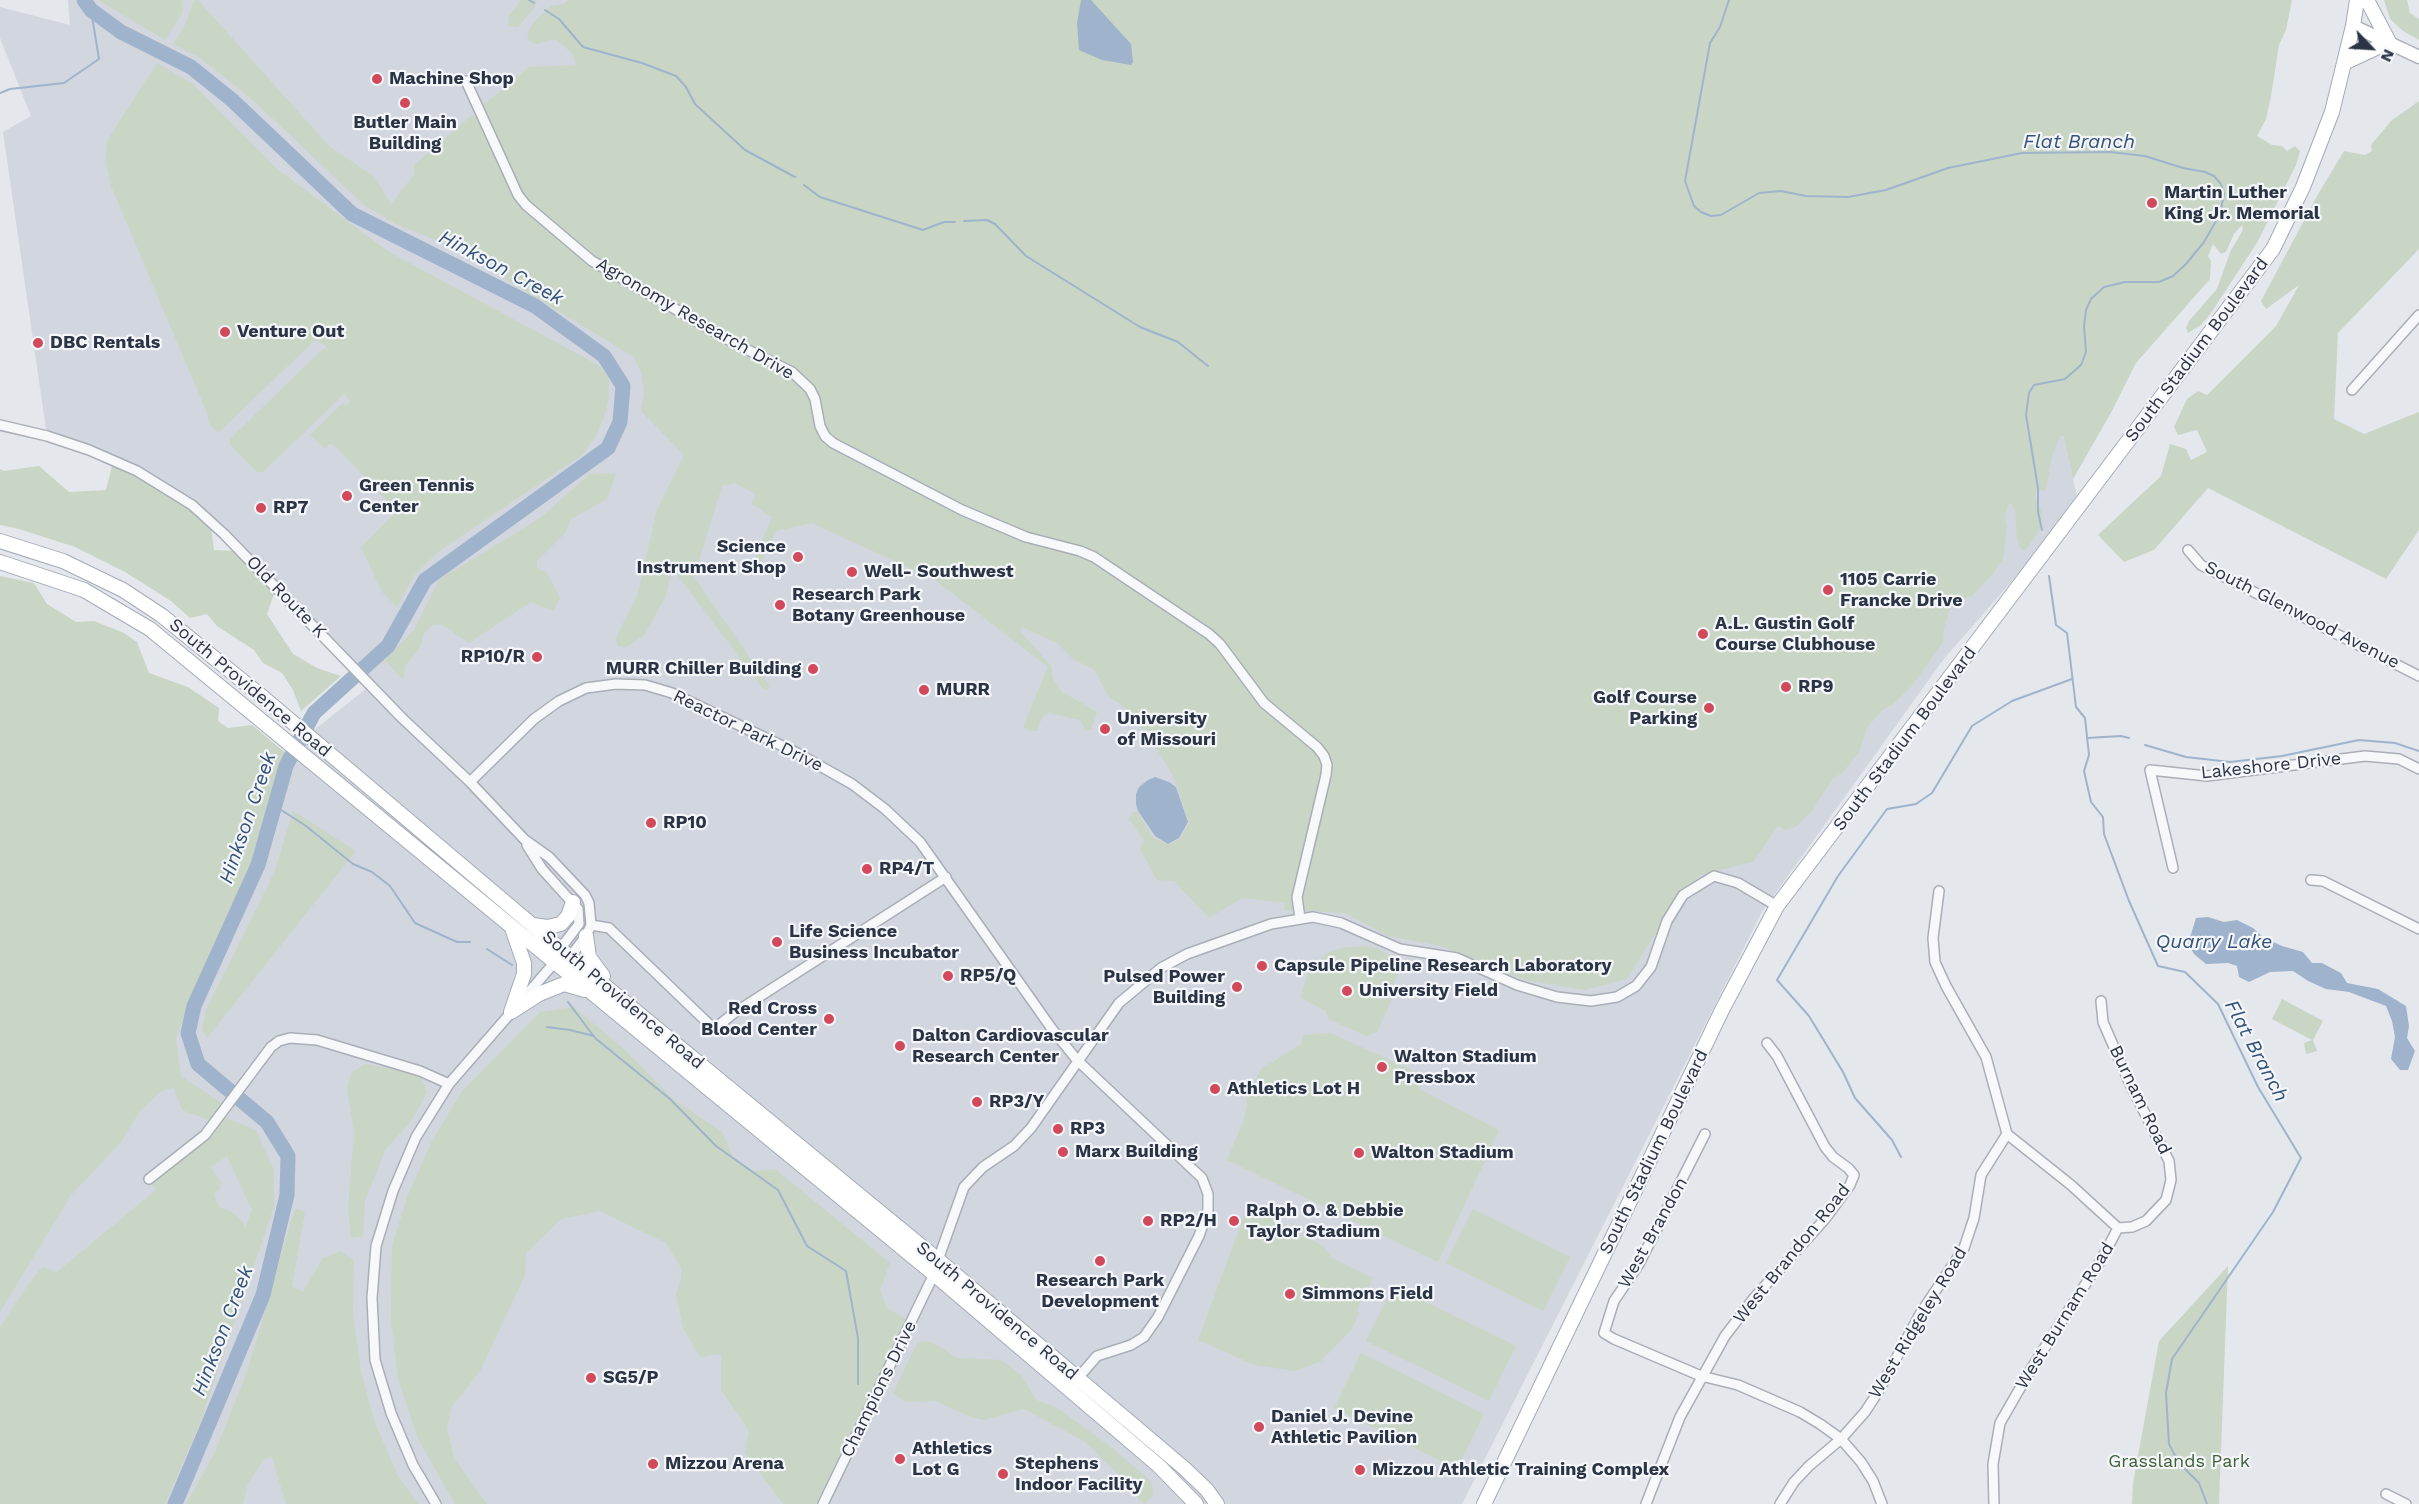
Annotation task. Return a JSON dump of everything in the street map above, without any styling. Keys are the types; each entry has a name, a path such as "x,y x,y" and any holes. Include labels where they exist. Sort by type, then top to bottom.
{"main road":[{"name":"South Stadium Boulevard","path":"1484,1504 1717,1020 1777,906 2273,249 2303,187 2332,112 2357,0"},
{"path":"2367,0 2388,42"},
{"path":"2353,26 2419,57"},
{"path":"2344,63 2388,42"},
{"name":"South Providence Road","path":"0,541 63,561 123,590 161,615 265,699 532,924 593,993 934,1274 1159,1466 1196,1504"},
{"name":"South Providence Road","path":"0,562 84,590 150,629 512,926 562,956 609,989 938,1260 1184,1468 1207,1490 1217,1504"},
{"path":"532,924 547,927 561,924 568,916 573,902"},
{"path":"512,926 524,963 524,974 512,1012"},
{"path":"588,930 589,957 602,973 609,989"},
{"path":"512,1012 539,994 564,984 593,993"}],"street":[{"name":"Agronomy Research Drive","path":"466,81 518,195 526,205 592,261 736,344 792,372 810,389 820,426 825,436 833,443 983,519 1026,537 1080,551 1094,557 1209,634 1220,644 1264,703 1317,747 1327,765 1297,897 1300,918"},
{"path":"2352,390 2419,315"},
{"name":"Old Route K","path":"0,425 47,436 89,450 137,471 192,505 225,534 303,613 402,718 470,782 525,840 549,857 585,895 590,903 588,930"},
{"name":"South Glenwood Avenue","path":"2188,550 2201,565 2419,676"},
{"name":"Reactor Park Drive","path":"470,782 534,719 559,701 586,688 616,684 645,685 672,693 787,748 852,784 885,809 920,842 1052,1029 1077,1060 1202,1178 1208,1194 1208,1210 1199,1236 1158,1317 1144,1337 1131,1345 1097,1356 1077,1379"},
{"name":"Lakeshore Drive","path":"2173,868 2150,770 2207,776 2365,756 2399,759 2419,769"},
{"name":"Old Route K","path":"525,840 542,869 573,902"},
{"path":"938,1260 964,1187 983,1167 1014,1146 1026,1134 1119,1003 1161,968 1187,954 1271,924 1313,917 1341,923 1400,949 1457,958 1517,985 1557,996 1591,1001 1617,997 1636,986 1651,966 1667,921 1683,895 1714,876 1738,883 1777,906"},
{"name":"South Providence Road","path":"588,930 609,928 714,1029 734,1012 946,878"},
{"path":"2311,880 2323,881 2419,929"},
{"path":"1939,891 1933,938 1935,962 1986,1057 2007,1134 2071,1185 2118,1228"},
{"path":"562,956 579,924 579,909 573,902"},
{"path":"436,1504 412,1465 391,1413 375,1360 372,1298 376,1245 393,1191 416,1137 449,1084 562,956 588,930"},
{"name":"Burnam Road","path":"2101,1001 2103,1022 2130,1084 2169,1161 2170,1180 2166,1200"},
{"path":"149,1179 198,1142 214,1125 272,1047 279,1041 304,1038 356,1050 420,1071 449,1084"},
{"name":"West Brandon Road","path":"1701,1376 1737,1317 1825,1219 1850,1185 1854,1175 1825,1147 1777,1056 1767,1043"},
{"name":"West Brandon","path":"1701,1376 1614,1340 1604,1333 1614,1301 1639,1264 1705,1134"},
{"name":"West Ridgeley Road","path":"1780,1504 1794,1482 1841,1439 1865,1412 1920,1314 1964,1248 1974,1218 1981,1175 2007,1134"},
{"name":"West Burnam Road","path":"1994,1504 1993,1464 2000,1423 2101,1260 2118,1228 2132,1227 2146,1221 2166,1200"},
{"name":"Champions Drive","path":"823,1504 934,1274"},
{"path":"1646,1504 1680,1417 1701,1376 1738,1385 1800,1412 1841,1439 1861,1462 1873,1481 1882,1504"},
{"path":"2386,1494 2406,1504"}],"shaded area":[{"name":"University of Missouri","path":"68,0 1812,0 2058,416 2079,504 1943,660 1762,912 1462,1504 0,1504 0,910 265,769 372,684 224,534 137,471 47,436 3,132 31,116 0,38 0,7 70,25"}],"green space":[{"path":"98,0 183,0 182,13 165,40"},
{"path":"194,0 198,0 329,146 375,177 391,205 414,174 414,165 472,115 475,117 477,110 529,67 576,65 573,54 557,40 548,40 538,44 529,41 527,34 533,23 551,6 564,4 569,0 2292,0 2286,30 2279,45 2266,119 2257,136 2272,145 2282,146 2287,151 2295,146 2300,151 2296,165 2258,241 2211,313 2201,325 2188,333 2186,328 2189,321 2217,289 2231,250 2243,230 2242,225 2234,234 2226,252 2221,254 2213,244 2208,256 2211,261 2210,279 2136,363 2112,411 2073,479 2063,436 2060,436 2052,456 2046,489 2043,491 2037,489 2035,497 2041,510 2042,522 2038,533 2025,551 2021,549 2017,540 2015,512 2012,504 2009,503 2005,516 2007,526 2003,559 1992,575 1972,596 1959,599 1949,610 1943,642 1911,687 1893,704 1882,710 1867,728 1859,752 1843,772 1832,780 1811,812 1797,826 1786,830 1778,826 1753,862 1700,875 1665,918 1627,979 1585,990 1525,980 1441,946 1388,936 1345,913 1284,910 1285,903 1242,898 1209,918 1174,881 1157,880 1140,849 1144,841 1129,819 1133,812 1137,812 1154,838 1169,845 1180,839 1189,823 1173,775 1147,734 1122,705 1108,696 1095,670 1073,659 1057,643 1022,627 1020,631 1051,666 1053,679 1061,691 1097,712 1091,729 1086,730 1080,720 1049,713 1042,717 1037,731 1030,731 1023,727 1048,667 935,580 812,523 776,531 757,572 753,572 750,570 772,517 751,504 756,494 735,483 722,486 694,577 769,685 768,690 764,690 672,568 666,596 644,635 625,648 617,645 616,637 637,596 657,510 684,455 641,411 644,392 641,372 634,357 451,246 396,224 364,205 254,101 200,58 173,44 185,25"},
{"path":"521,0 537,0 534,8 518,27 508,26 509,16"},
{"path":"2384,0 2407,0 2410,13 2419,19 2419,40 2403,31 2390,19"},
{"path":"157,63 193,84 277,169 389,252 600,366 609,380 609,399 604,417 596,436 582,455 438,552 414,576 397,607 382,592 361,547 397,511 334,445 329,444 325,449 310,435 343,403 346,406 350,401 344,394 263,472 257,472 230,445 230,439 323,349 328,349 326,346 315,340 218,433 209,423 207,413 111,186 106,162 107,141"},
{"path":"2419,101 2419,249 2338,333 2334,419 2364,434 2419,412 2419,530 2386,579 2208,488 2154,550 2124,562 2098,535 2161,476 2170,444 2186,449 2191,460 2207,452 2197,430 2178,435 2174,427 2187,399 2198,391 2207,395 2276,326 2299,285 2266,309 2261,301 2317,196 2344,151 2365,155 2372,151 2371,145 2391,121"},
{"path":"39,466 69,492 106,490 112,466 136,475 190,508 211,527 214,550 236,551 275,591 267,614 293,654 317,668 341,676 301,711 293,690 282,673 263,663 254,650 217,626 207,614 190,618 171,601 125,572 75,547 0,525 0,469 4,471"},
{"path":"616,473 607,499 571,519 565,533 537,561 537,568 547,573 560,598 553,611 531,602 469,643 443,625 433,625 424,633 420,648 405,666 403,680 385,660 414,630 439,580 540,518 590,474"},
{"path":"0,576 34,583 47,604 76,622 94,621 124,633 137,642 149,673 188,687 219,708 218,721 228,728 252,725 287,754 254,861 189,1002 176,1038 181,1076 223,1104 211,1121 182,1110 174,1088 161,1091 140,1111 121,1142 71,1195 0,1312"},
{"path":"293,811 356,851 207,1038 202,1029 206,1010 274,873"},
{"name":"University Field","path":"1366,946 1379,949 1403,963 1391,990 1393,997 1377,1032 1366,1036 1329,1019 1326,1011 1301,998 1307,975 1316,962 1327,953 1341,948"},
{"path":"2282,999 2323,1021 2313,1040 2317,1051 2306,1054 2304,1043 2312,1040 2272,1019"},
{"path":"574,1007 625,1050 672,1098 723,1133 733,1157 753,1171 775,1169 890,1263 880,1290 887,1308 906,1319 816,1504 783,1504 745,1453 749,1430 721,1390 721,1354 700,1357 683,1328 676,1294 681,1279 681,1268 666,1243 600,1211 561,1219 526,1253 525,1275 480,1371 451,1408 447,1429 454,1458 487,1504 455,1504 418,1439 398,1379 391,1320 392,1246 408,1195 431,1143 462,1091 540,1012"},
{"name":"Walton Stadium","path":"1331,1033 1424,1076 1419,1089 1499,1130 1438,1262 1227,1160 1244,1119 1248,1095 1261,1069 1301,1044 1304,1035"},
{"path":"365,1064 407,1072 422,1079 427,1092 412,1120 386,1149 365,1200 363,1236 351,1238 348,1208 354,1133 347,1088 351,1073"},
{"path":"224,1117 256,1130 274,1170 274,1207 199,1426 165,1504 0,1504 0,1327 42,1267 57,1272 156,1190 150,1181 210,1137","holes":["227,1156 252,1210 245,1228 243,1222 232,1212 219,1207 214,1194 220,1189 222,1183 211,1167"]},
{"path":"295,1208 305,1212 292,1286 303,1292 322,1259 340,1251 354,1260 353,1314 361,1372 375,1423 398,1476 418,1504 286,1504 272,1457 265,1458 248,1483 243,1504 186,1504 215,1452 247,1372"},
{"name":"Simmons Field","path":"1257,1208 1276,1216 1275,1219 1324,1247 1332,1258 1373,1278 1357,1310 1359,1314 1351,1330 1320,1362 1295,1371 1255,1365 1198,1340 1244,1216"},
{"path":"1473,1209 1570,1257 1543,1311 1446,1263"},
{"name":"Grasslands Park","path":"2228,1266 2219,1504 2132,1504 2133,1483 2159,1341"},
{"path":"1393,1286 1516,1346 1489,1401 1366,1341"},
{"path":"925,1341 958,1358 1001,1360 1021,1375 1036,1400 1056,1407 1111,1447 1151,1481 1153,1495 1145,1504 1084,1441 1024,1409 984,1420 971,1417 935,1401 905,1402 893,1393 917,1343"},
{"path":"1361,1353 1484,1414 1457,1469 1334,1408"}],"water":[{"path":"1081,0 1091,0 1131,44 1133,62 1131,65 1102,60 1079,50 1077,23"},
{"path":"1155,777 1176,787 1188,822 1179,838 1168,844 1155,836 1138,811 1136,804 1139,787"},
{"name":"Quarry Lake","path":"2208,917 2224,922 2237,920 2253,928 2263,937 2303,952 2312,963 2322,963 2341,973 2347,983 2378,989 2406,1006 2409,1026 2407,1038 2415,1051 2408,1070 2400,1070 2391,1059 2395,1037 2386,1006 2349,992 2326,989 2293,971 2270,972 2249,982 2239,977 2237,966 2228,963 2206,964 2194,954 2188,944 2196,918"}],"waterway":[{"name":"Hinkson Creek","path":"84,0 91,10 121,32 191,67 232,100 352,214 535,306 604,356 623,386 620,422 608,448 425,580 388,646 314,713 286,766 258,865 194,1006 188,1033 198,1064 267,1122 288,1156 287,1195 263,1295 175,1504"},
{"path":"529,0 534,3"},
{"name":"Flat Branch","path":"1729,0 1720,27 1710,43 1685,181 1694,206 1711,216 1721,215 1759,193 1781,191 1806,196 1848,197 1886,190 1948,168 2022,153 2110,152 2145,156 2183,168 2205,172 2214,176 2221,184 2224,194 2220,214 2204,242 2186,264 2173,276 2159,282 2125,282 2104,287 2091,299 2086,310 2084,326 2086,352 2081,365 2065,379 2034,385 2029,393 2026,415 2038,488 2038,512 2042,530"},
{"path":"0,93 10,89 64,83 99,59 91,10"},
{"path":"545,10 559,19 583,47 642,63 676,76 686,87 695,104 745,150 795,177"},
{"path":"804,185 820,197 923,230 944,222 955,222"},
{"path":"964,221 987,220 995,224 1026,256 1140,327 1178,342 1208,366"},
{"name":"Flat Branch","path":"2049,576 2056,625 2067,633 2076,707 2085,718 2089,755 2084,771 2091,802 2103,817 2104,834 2129,901 2158,966 2185,972 2218,1004 2258,1087 2301,1158 2273,1212 2172,1359 2166,1393 2169,1444 2179,1463 2199,1483 2207,1504"},
{"path":"1901,1157 1892,1140 1855,1098 1843,1072 1809,1016 1777,980 1838,876 1887,809 1916,804 1932,793 1972,726 2012,701 2072,679"},
{"path":"2087,738 2121,736 2129,738"},
{"path":"2145,745 2186,757 2230,762 2282,756 2359,740 2395,743 2419,751"},
{"path":"275,806 306,826 353,864 372,872 390,886 415,923 457,942 470,942"},
{"path":"487,949 512,965"},
{"path":"568,1002 595,1038 670,1099 716,1146 778,1190 807,1246 846,1271 858,1338 858,1384"},
{"path":"547,1027 594,1036"}],"place":[{"name":"Machine Shop","path":"377,79"},
{"name":"Butler Main Building","path":"405,103"},
{"name":"Martin Luther King Jr. Memorial","path":"2152,203"},
{"name":"Venture Out","path":"225,332"},
{"name":"DBC Rentals","path":"38,343"},
{"name":"Green Tennis Center","path":"347,496"},
{"name":"RP7","path":"261,508"},
{"name":"Science Instrument Shop","path":"798,557"},
{"name":"Well- Southwest","path":"852,572"},
{"name":"1105 Carrie Francke Drive","path":"1828,590"},
{"name":"Research Park Botany Greenhouse","path":"780,605"},
{"name":"A.L. Gustin Golf Course Clubhouse","path":"1703,634"},
{"name":"RP10/R","path":"537,657"},
{"name":"MURR Chiller Building","path":"813,669"},
{"name":"RP9","path":"1786,687"},
{"name":"MURR","path":"924,690"},
{"name":"Golf Course Parking","path":"1709,708"},
{"name":"University of Missouri","path":"1105,729"},
{"name":"RP10","path":"651,823"},
{"name":"RP4/T","path":"867,869"},
{"name":"Life Science Business Incubator","path":"777,942"},
{"name":"Capsule Pipeline Research Laboratory","path":"1262,966"},
{"name":"RP5/Q","path":"948,976"},
{"name":"Pulsed Power Building","path":"1237,987"},
{"name":"University Field","path":"1347,991"},
{"name":"Red Cross Blood Center","path":"829,1019"},
{"name":"Dalton Cardiovascular Research Center","path":"900,1046"},
{"name":"Walton Stadium Pressbox","path":"1382,1067"},
{"name":"Athletics Lot H","path":"1215,1089"},
{"name":"RP3/Y","path":"977,1102"},
{"name":"RP3","path":"1058,1129"},
{"name":"Marx Building","path":"1063,1152"},
{"name":"Walton Stadium","path":"1359,1153"},
{"name":"RP2/H","path":"1148,1221"},
{"name":"Ralph O. & Debbie Taylor Stadium","path":"1234,1221"},
{"name":"Research Park Development","path":"1100,1261"},
{"name":"Simmons Field","path":"1290,1294"},
{"name":"SG5/P","path":"591,1378"},
{"name":"Daniel J. Devine Athletic Pavilion","path":"1259,1427"},
{"name":"Athletics Lot G","path":"900,1459"},
{"name":"Mizzou Arena","path":"653,1464"},
{"name":"Mizzou Athletic Training Complex","path":"1360,1470"},
{"name":"Stephens Indoor Facility","path":"1003,1474"}]}
